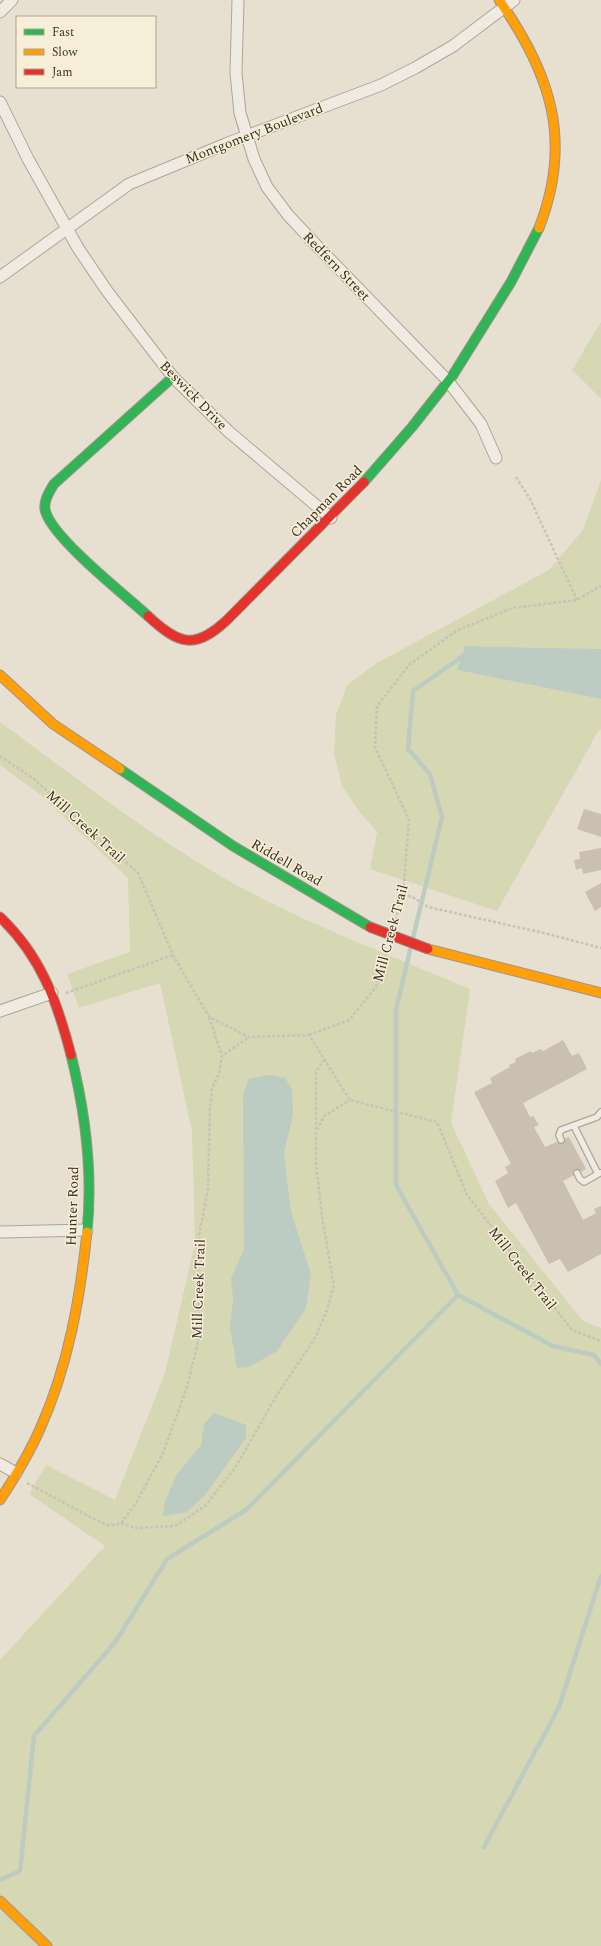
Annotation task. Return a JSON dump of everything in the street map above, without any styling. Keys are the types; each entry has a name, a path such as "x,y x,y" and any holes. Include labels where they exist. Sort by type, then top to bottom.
{"street":[{"path":"0,12 12,0"},
{"name":"Redfern Street","path":"238,0 236,88 240,113 254,159 267,187 288,215 448,381 481,424 496,458"},
{"name":"Montgomery Boulevard","path":"0,277 130,184 247,136 381,85 415,68 453,46 501,4 514,0"},
{"name":"Chapman Road","path":"173,377 54,484 46,498 45,512 54,528 116,588 170,635 184,640 198,640 212,633 250,594 331,518 375,472 448,381 529,252 545,214 554,177 555,151 553,116 544,77 528,42 501,4"},
{"name":"Beswick Drive","path":"0,102 28,159 67,229 107,291 173,377 228,431 331,518"},
{"name":"Riddell Road","path":"0,675 53,724 66,733 233,846 370,926 428,949 601,993"},
{"name":"Hunter Road","path":"0,917 28,945 44,973 52,993 71,1051 82,1105 88,1167 87,1230 79,1296 68,1346 45,1419 0,1500"},
{"path":"0,1011 52,993"},
{"path":"0,1232 87,1230"},
{"path":"0,1464 16,1473"},
{"path":"0,1901 47,1946"}],"lane":[{"path":"561,1140 559,1135 561,1130 597,1118 601,1112"},
{"path":"574,1126 600,1173 584,1182 580,1179 577,1173"}],"path":[{"path":"516,477 530,499 578,600"},
{"name":"Mill Creek Trail","path":"395,922 403,894 409,820 375,747 377,706 409,665 456,631 512,608 578,600 601,586"},
{"name":"Mill Creek Trail","path":"0,756 34,779 138,873 173,955 209,1017 222,1056 220,1073 212,1089 208,1189 200,1236 198,1284 200,1333 187,1387 163,1453 136,1503 121,1523"},
{"path":"403,894 414,898 428,907 544,933 601,948"},
{"name":"Mill Creek Trail","path":"209,1017 249,1037 309,1035 350,1020 376,987 388,944"},
{"path":"66,993 173,955"},
{"path":"309,1035 350,1100 324,1116 317,1131"},
{"path":"222,1056 249,1037"},
{"path":"27,1483 106,1525 116,1525 121,1523 136,1528 175,1526 205,1506 235,1468 277,1394 315,1338 327,1310 334,1285 323,1224 316,1164 317,1131 314,1094 316,1072 324,1060"},
{"name":"Mill Creek Trail","path":"350,1100 437,1122 467,1195 572,1330 601,1341"}],"green space":[{"path":"601,322 601,399 572,370"},
{"path":"601,480 601,649 465,646 457,670 601,699 601,730 599,730 497,911 370,869 377,832 359,811 342,786 334,754 336,715 347,685 377,663 549,570 583,530"},
{"path":"0,722 161,839 217,874 278,907 310,922 470,989 451,1123 489,1204 583,1321 601,1328 601,1946 0,1946 0,1660 105,1546 29,1494 46,1465 115,1500 165,1373 195,1243 192,1131 160,983 79,1008 67,974 130,952 128,878 41,795 0,765"}],"shaded area":[{"path":"465,646 601,649 601,699 457,670"},
{"path":"269,1075 285,1078 292,1089 293,1115 284,1153 291,1212 311,1274 306,1308 277,1351 249,1367 237,1368 230,1328 233,1300 231,1278 244,1250 243,1095 249,1079"},
{"path":"214,1413 246,1425 246,1438 205,1495 187,1512 163,1516 165,1501 177,1474 201,1445 204,1424"}],"building":[{"path":"584,809 601,814 601,837 577,829"},
{"path":"601,848 601,870 583,874 582,868 576,870 574,860 580,859 579,852"},
{"path":"601,883 601,907 595,911 585,892"},
{"path":"563,1040 572,1056 579,1053 587,1069 523,1103 530,1117 533,1116 539,1125 534,1127 545,1147 569,1137 586,1169 563,1181 583,1220 596,1213 594,1209 601,1206 601,1254 568,1272 560,1259 549,1264 516,1203 508,1208 495,1181 508,1173 505,1167 511,1164 474,1092 492,1083 490,1078 510,1067 509,1065 516,1062 515,1059 531,1051 532,1053 541,1049 543,1051"}],"waterway":[{"path":"413,938 442,817 430,774 408,749 413,691 463,656"},
{"path":"411,946 396,1010 396,1185 458,1295 553,1346 594,1355 601,1364"},
{"path":"0,1880 20,1871 34,1736 116,1641 167,1559 246,1510 458,1295"},
{"path":"484,1847 559,1707 601,1576"}],"traffic: fast":[{"path":"364,482 412,427 453,375 511,282 539,228"},
{"path":"148,616 92,567 63,538 52,525 46,513 45,505 50,490 54,484 173,377"},
{"path":"120,769 233,846 370,927"},
{"path":"71,1055 84,1120 86,1142 89,1187 87,1232"}],"traffic: slow":[{"path":"499,0 517,27 532,55 543,82 551,109 555,137 554,166 549,196 539,228"},
{"path":"0,675 53,724 120,769"},
{"path":"428,949 601,993"},
{"path":"0,1500 22,1465 36,1438 58,1381 71,1332 81,1282 87,1232"},
{"path":"0,1901 47,1946"}],"traffic: jam":[{"path":"148,616 169,633 178,638 187,640 196,640 216,630 364,482"},
{"path":"0,917 26,947 46,980 60,1016 71,1055"},
{"path":"370,927 428,949"}]}
